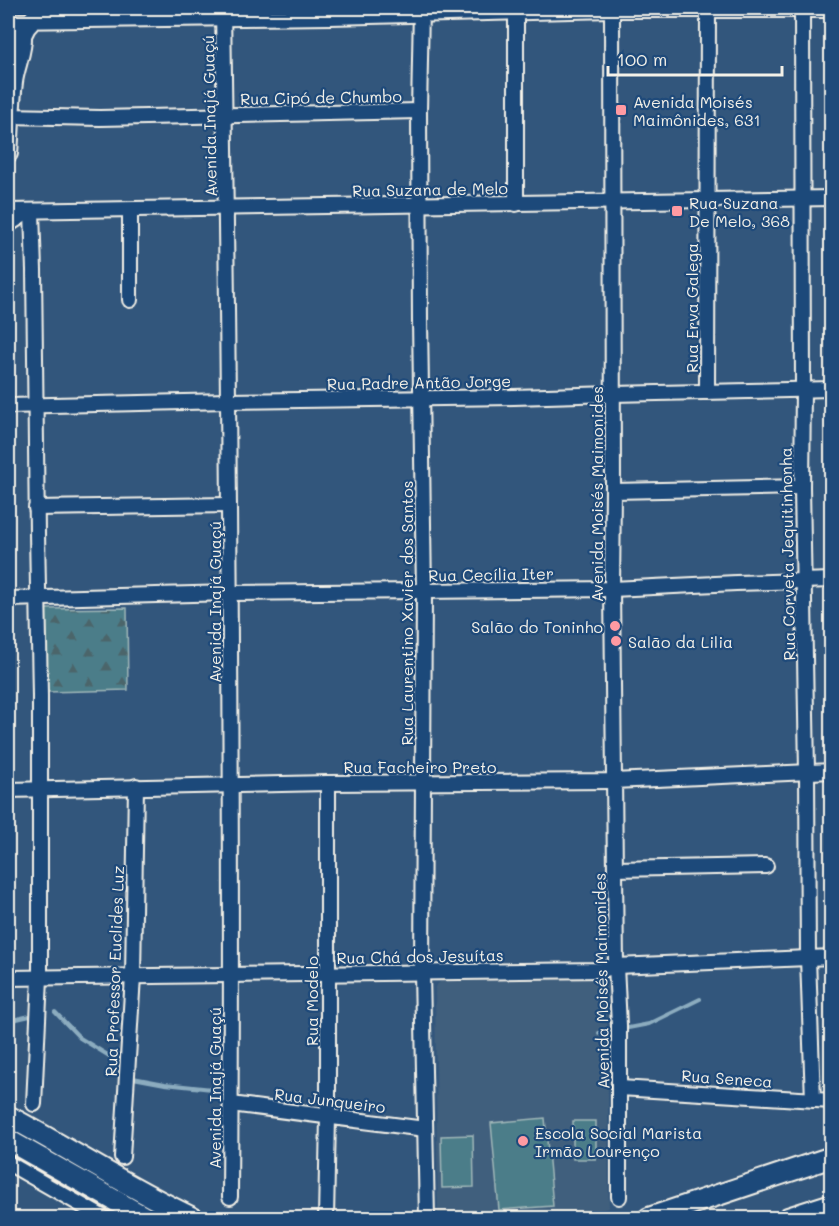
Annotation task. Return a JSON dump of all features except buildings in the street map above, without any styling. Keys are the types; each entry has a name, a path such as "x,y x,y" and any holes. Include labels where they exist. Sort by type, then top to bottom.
{"main road":[{"path":"8,1116 123,1182 193,1218"},
{"path":"8,1140 146,1218"},
{"path":"649,1218 831,1157"},
{"path":"788,1218 831,1204"}],"street":[{"path":"8,21 34,16 224,13 612,9 831,10"},
{"name":"Avenida Moisés Maimonides","path":"612,9 613,781 620,1088 619,1197"},
{"name":"Rua Erva Galega","path":"707,392 708,9"},
{"name":"Rua Corveta Jequitinhonha","path":"802,9 802,487 808,958 813,1100"},
{"path":"516,10 516,204"},
{"name":"Rua Laurentino Xavier dos Santos","path":"421,11 419,111 424,592 422,973 427,1218"},
{"name":"Avenida Inajá Guaçú","path":"224,13 231,786 230,1197"},
{"path":"8,49 34,16"},
{"path":"8,153 13,80 17,61 34,16"},
{"name":"Rua Cipó de Chumbo","path":"9,116 100,118 419,111"},
{"name":"Rua Suzana de Melo","path":"8,211 831,198"},
{"path":"130,210 130,300"},
{"path":"8,225 30,212 34,270 40,696 40,978 34,1104"},
{"name":"Rua Padre Antão Jorge","path":"8,406 831,389"},
{"path":"613,491 802,487"},
{"path":"36,508 229,505"},
{"name":"Rua Cecília Iter","path":"8,599 230,593 612,590 831,580"},
{"name":"Rua Facheiro Preto","path":"8,790 328,783 613,781 831,771"},
{"name":"Rua Modelo","path":"326,1218 328,783"},
{"name":"Rua Professor Euclides Luz","path":"122,1157 133,976 136,786"},
{"path":"615,869 766,866"},
{"name":"Rua Chá dos Jesuítas","path":"8,978 602,970 616,966 831,957"},
{"name":"Rua Seneca","path":"620,1088 831,1101"},
{"name":"Rua Junqueiro","path":"231,1104 425,1129"},
{"path":"8,1163 104,1218"}],"shaded area":[{"name":"Escola Social Marista Irmão Lourenço","path":"603,978 607,982 609,1208 566,1218 438,1218 435,987 442,980"}],"green space":[{"path":"127,608 128,690 47,692 46,609"},
{"path":"545,1118 553,1206 499,1210 491,1123"},
{"path":"573,1121 596,1121 596,1159 573,1159"},
{"path":"473,1135 474,1187 442,1188 441,1136"}],"waterway":[{"path":"623,1029 649,1024 700,999"},
{"path":"55,1012 80,1038 119,1062"},
{"path":"8,1021 30,1016"},
{"path":"599,1033 616,1030"},
{"path":"133,1078 212,1089"}],"place":[{"name":"Avenida Moisés Maimônides, 631","path":"621,110"},
{"name":"Rua Suzana De Melo, 368","path":"677,211"},
{"name":"Salão do Toninho","path":"615,626"},
{"name":"Salão da Lilia","path":"616,641"},
{"name":"Escola Social Marista Irmão Lourenço","path":"523,1141"}]}
